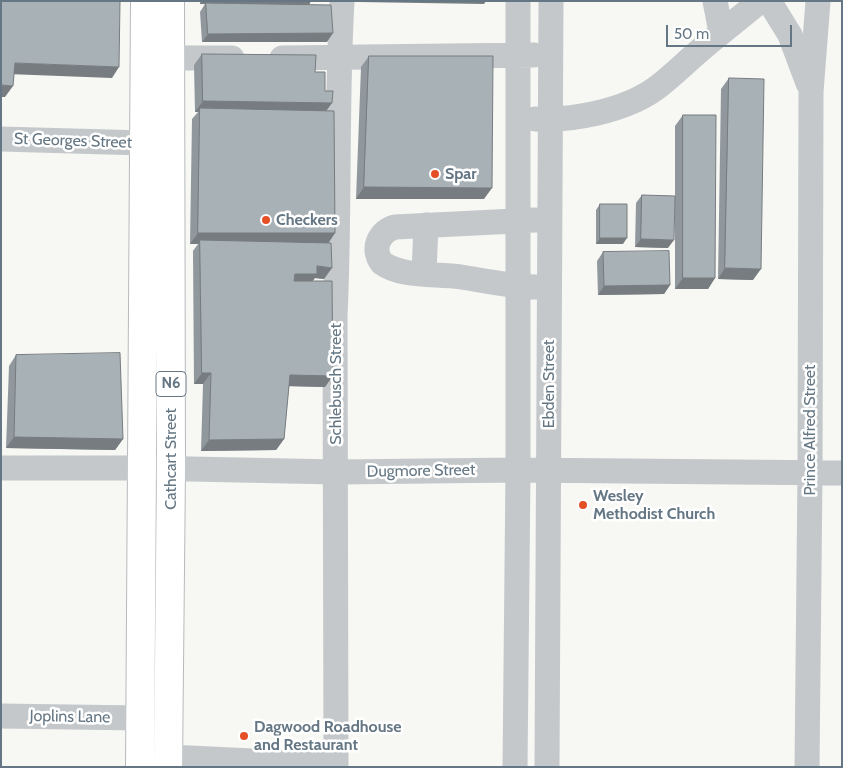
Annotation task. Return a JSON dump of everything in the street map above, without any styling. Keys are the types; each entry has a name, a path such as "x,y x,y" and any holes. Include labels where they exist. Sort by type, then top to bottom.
{"highway":[{"name":"Cathcart Street","path":"140,767 145,1"},
{"name":"Cathcart Street","path":"168,762 171,468 170,1"}],"street":[{"name":"Schlebusch Street","path":"336,766 337,472 335,316 338,246 338,58 342,1"},
{"name":"Ebden Street","path":"515,767 518,470 518,1"},
{"name":"Ebden Street","path":"547,767 551,1"},
{"path":"715,1 721,32"},
{"path":"517,118 550,120 572,117 611,109 633,100 654,89 760,1"},
{"name":"Prince Alfred Street","path":"769,1 781,18 792,41 811,92"},
{"name":"Prince Alfred Street","path":"806,767 810,473 811,92 818,1"},
{"path":"169,58 551,55"},
{"name":"St Georges Street","path":"1,138 144,143"},
{"path":"550,218 395,226 387,229 380,237 377,253 379,260 384,265 398,271 463,277 517,287 550,288"},
{"path":"424,273 426,225"},
{"path":"518,373 549,372"},
{"name":"Dugmore Street","path":"1,468 171,468 337,472 548,470 842,473"},
{"name":"Joplins Lane","path":"1,716 140,718"},
{"path":"168,762 336,766"}],"building":[{"path":"1,1 120,1 119,67 15,63 13,86 1,85"},
{"path":"206,3 331,5 333,33 208,34"},
{"path":"202,54 316,55 315,72 325,72 325,91 333,91 332,103 203,101"},
{"path":"369,56 493,56 492,188 364,187"},
{"path":"729,78 764,79 761,269 725,268"},
{"path":"200,108 334,111 335,233 198,233"},
{"path":"683,115 716,115 715,278 683,278"},
{"path":"642,195 675,196 674,240 641,239"},
{"path":"600,204 627,204 627,238 600,238"},
{"path":"200,240 331,243 332,268 317,266 317,274 295,274 294,281 332,281 333,376 290,375 284,439 209,440 211,373 202,373"},
{"path":"669,251 670,285 604,286 603,252"},
{"path":"120,353 123,439 14,437 16,355"}],"place":[{"name":"Spar","path":"435,174"},
{"name":"Checkers","path":"266,220"},
{"name":"Wesley Methodist Church","path":"583,505"},
{"name":"Dagwood Roadhouse and Restaurant","path":"244,736"}]}
